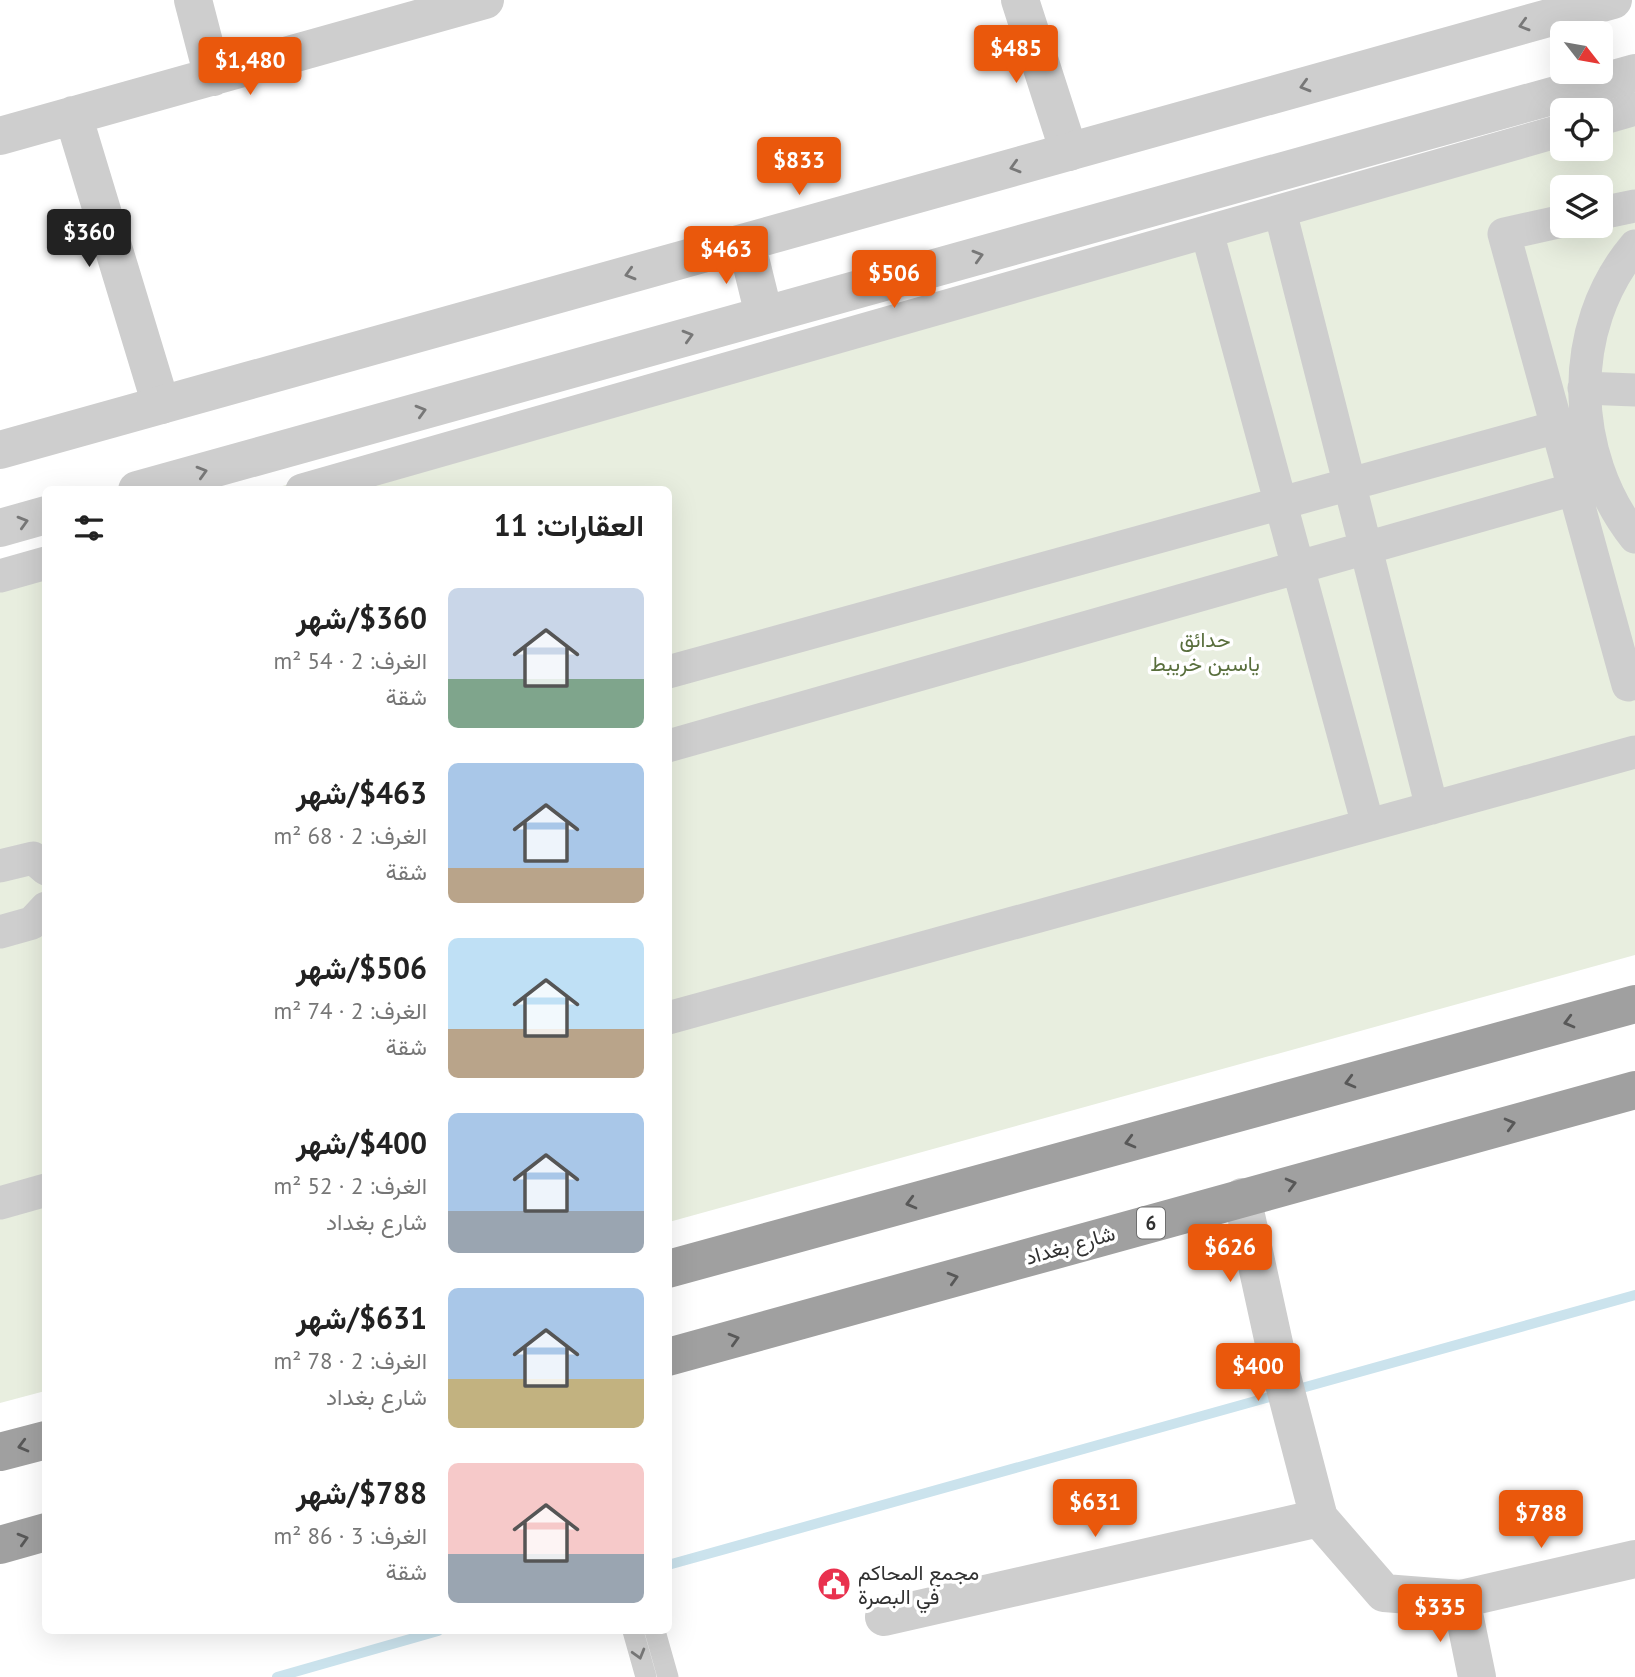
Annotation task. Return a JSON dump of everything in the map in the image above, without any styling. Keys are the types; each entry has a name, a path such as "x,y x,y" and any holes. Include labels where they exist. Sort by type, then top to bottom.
{"highway":[{"path":"672,1268 1635,1004"},
{"name":"شارع بغداد","path":"672,1356 1635,1090"},
{"path":"0,1452 42,1441"},
{"path":"0,1545 42,1533"}],"street":[{"path":"193,0 213,76"},
{"path":"0,136 485,0"},
{"path":"1020,0 1069,152"},
{"path":"0,450 1069,152 1569,6 1613,0"},
{"path":"150,486 1635,73"},
{"path":"1613,115 1635,109"},
{"path":"73,115 161,405"},
{"path":"317,486 1550,134"},
{"path":"1613,210 1635,205"},
{"path":"1279,211 1432,808"},
{"path":"1550,224 1504,234 1628,685 1635,683"},
{"path":"1206,232 1368,825"},
{"path":"746,242 764,315"},
{"path":"1630,521 1600,478 1591,444 1584,388 1589,342 1602,298 1635,246"},
{"path":"1584,388 1635,390"},
{"path":"672,671 1557,427"},
{"path":"672,746 1574,489"},
{"path":"0,528 42,516"},
{"path":"0,576 42,565"},
{"path":"672,1017 1635,752"},
{"path":"0,866 33,858 42,866"},
{"path":"0,932 32,923 42,912"},
{"path":"0,1203 42,1192"},
{"path":"1242,1197 1277,1357 1319,1518 1384,1593 1461,1599 1635,1559"},
{"path":"884,1617 1319,1518"},
{"path":"1461,1599 1477,1677"}],"lane":[{"path":"634,1634 646,1677"},
{"path":"656,1634 668,1677"}],"green space":[{"name":"حدائق ياسين خريبط","path":"1635,106 1635,955 672,1221 672,486 282,486 1550,130 1550,161 1613,161 1613,112"},
{"path":"42,553 42,1392 0,1403 0,565"}],"waterway":[{"path":"672,1564 1635,1295"},
{"path":"277,1677 428,1634"}],"place":[{"name":"مجمع المحاكم في البصرة","path":"834,1584"}]}
